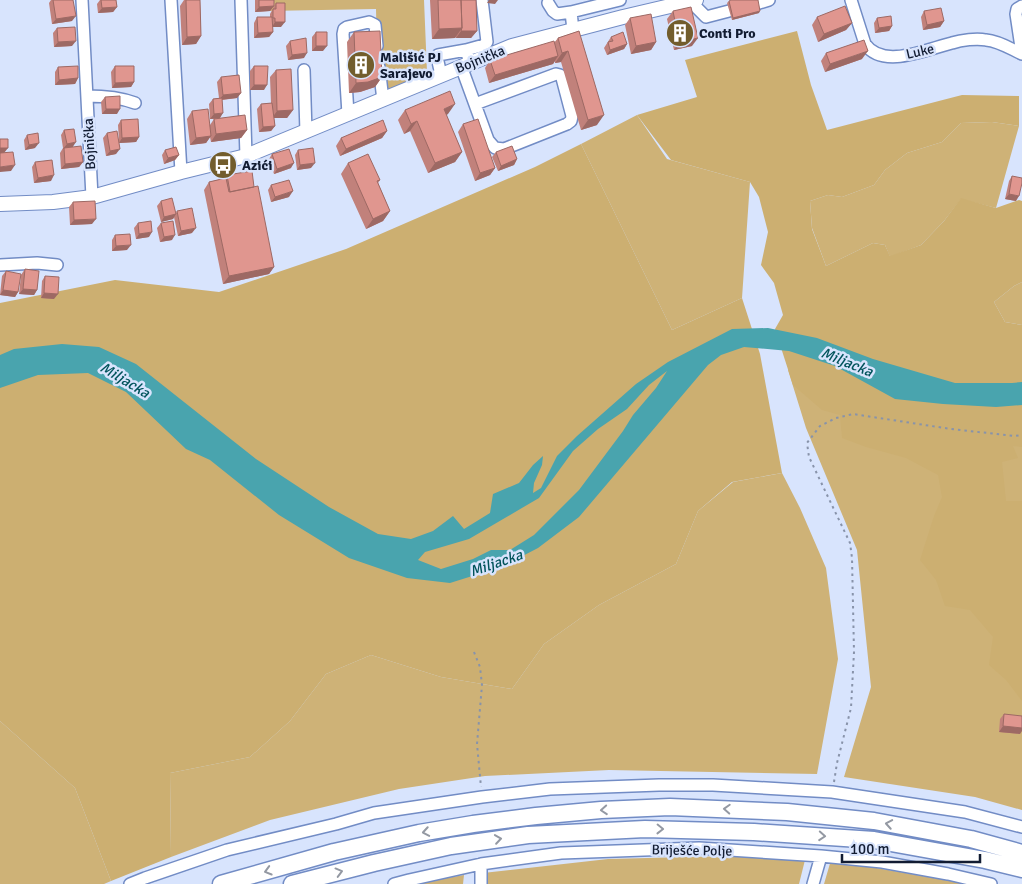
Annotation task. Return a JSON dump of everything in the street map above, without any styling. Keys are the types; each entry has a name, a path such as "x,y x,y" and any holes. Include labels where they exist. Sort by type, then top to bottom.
{"highway":[{"path":"221,884 334,852 419,833 552,814 670,807 787,812 874,821 971,840 1022,853"},
{"path":"292,884 374,862 451,846 528,835 645,829 754,832 874,840 977,858 1022,869"}],"main road":[{"name":"Bojnička","path":"0,204 53,202 92,197 246,156 441,75 466,60 623,16 693,1"}],"street":[{"name":"Bojnička","path":"82,0 92,197"},
{"path":"171,0 181,172"},
{"path":"241,0 246,156"},
{"path":"441,75 438,55 466,60 487,42 482,0"},
{"path":"548,3 557,14 620,0"},
{"path":"756,4 769,0"},
{"name":"Luke","path":"851,0 865,44 880,56 906,55 925,52 962,41 986,40 1001,44 1022,54"},
{"path":"693,1 706,17 729,11"},
{"path":"1022,6 1017,9 1016,14 1022,54"},
{"path":"571,12 573,30"},
{"path":"348,114 343,34 346,27 369,22 375,25 382,100"},
{"path":"466,60 475,104 488,140 495,148 504,149 567,124 572,116 562,78 556,74 475,104"},
{"path":"304,70 306,132"},
{"path":"87,96 104,96 135,103"},
{"path":"0,264 37,263 56,265"},
{"path":"130,884 227,850 374,813 550,789 713,785 832,792 965,812 1022,828"},
{"name":"Briješće Polje","path":"394,884 482,864 561,853 699,848 882,862 991,884"},
{"path":"813,884 821,856"},
{"path":"481,884 482,864"}],"path":[{"path":"832,792 837,763 851,708 854,652 852,558 850,543 809,457 808,443 820,426 836,418 853,414 951,429 1015,436 1022,435"},
{"path":"474,652 480,667 482,685 478,744 482,797"}],"shaded area":[{"path":"266,0 424,0 427,72 378,96 376,9 267,11"},
{"path":"797,31 811,85 827,130 962,95 1019,96 1019,126 992,122 961,123 942,142 907,153 885,170 874,185 842,197 828,195 810,201 812,229 826,266 873,243 885,245 890,256 921,245 944,221 961,198 996,208 1019,200 1022,201 1022,282 994,302 1005,322 1022,325 1022,447 1013,446 1018,458 1002,462 1006,501 1022,501 1022,701 1006,680 989,665 993,637 970,610 945,606 936,580 920,560 942,497 938,475 906,458 842,438 840,415 822,410 793,385 775,329 783,315 774,283 761,265 768,232 759,197 750,182 671,160 637,115 697,97 685,60"},
{"path":"637,115 667,159 750,182 742,298 672,330 581,144"},
{"path":"992,122 1019,126 996,208 961,199 944,221 921,245 890,257 885,245 873,243 826,266 812,228 810,201 828,195 842,197 874,185 885,170 907,153 942,142 961,123"},
{"path":"581,144 672,330 742,298 760,354 782,473 732,482 698,511 676,564 599,605 544,644 512,689 441,677 371,655 326,674 290,721 250,757 170,773 171,857 111,881 75,788 0,721 0,303 115,280 219,292 346,249 535,167"},
{"path":"1022,282 1022,325 1005,322 994,302"},
{"path":"788,370 1022,421 1022,810 975,797 844,777 871,687 857,550 806,428"},
{"path":"782,473 800,508 826,568 838,659 817,774 609,770 485,776 399,789 270,820 171,857 170,773 250,757 290,721 326,674 371,655 441,677 512,689 544,644 599,605 676,564 698,511 733,482"},
{"path":"0,721 75,788 111,881 104,884 0,884"},
{"path":"727,856 805,860 799,884 481,884 483,873 608,859"},
{"path":"831,860 968,884 824,884"},
{"path":"464,875 463,884 412,884"}],"water":[{"name":"Miljacka","path":"768,328 817,338 873,359 955,383 1022,382 1022,405 996,407 895,399 835,366 789,351 744,347 721,355 708,365 579,517 538,548 501,567 450,583 407,578 349,558 279,515 210,460 186,449 126,392 88,373 38,375 0,388 0,355 14,349 62,344 99,347 136,364 256,459 329,507 378,534 411,539 433,531 453,516 464,529 490,513 493,494 519,483 543,456 542,465 534,483 533,493 541,488 557,456 636,384 668,362 732,329","holes":["667,371 656,388 633,415 579,490 534,535 510,550 491,550 473,559 441,569 418,560 425,552 469,539 539,498 573,451 598,429 627,409 649,385"]}],"building":[{"path":"53,0 73,0 76,16 56,19"},
{"path":"101,0 116,0 117,7 102,8"},
{"path":"186,0 200,0 201,36 187,37"},
{"path":"259,0 274,0 274,6 259,7"},
{"path":"438,0 461,0 462,28 439,29"},
{"path":"461,0 476,0 477,31 461,31"},
{"path":"758,0 760,11 733,18 729,1"},
{"path":"276,3 285,3 285,22 275,22 275,18 273,18 273,9 276,9"},
{"path":"845,6 852,23 824,34 817,17"},
{"path":"691,7 698,38 679,42 673,11"},
{"path":"941,8 944,21 927,25 924,11"},
{"path":"651,14 656,42 636,46 630,18"},
{"path":"891,16 892,26 879,28 877,18"},
{"path":"257,17 272,17 273,32 258,33"},
{"path":"75,27 76,41 58,42 57,28"},
{"path":"380,31 382,77 368,82 356,83 354,32"},
{"path":"579,31 604,115 588,120 568,51 562,53 558,38"},
{"path":"316,32 327,32 327,46 316,46"},
{"path":"623,32 627,44 610,50 608,42 613,41 611,37"},
{"path":"306,38 307,53 292,55 290,41"},
{"path":"864,40 868,51 830,64 826,53"},
{"path":"554,41 558,56 495,75 490,60"},
{"path":"78,66 78,78 59,80 58,67"},
{"path":"115,66 134,66 134,82 115,83"},
{"path":"254,66 268,66 267,85 254,85"},
{"path":"291,69 293,110 277,111 276,70"},
{"path":"239,75 241,93 223,95 221,77"},
{"path":"450,91 455,104 444,109 462,152 435,163 417,121 411,124 405,110"},
{"path":"120,96 120,109 106,109 105,97"},
{"path":"222,98 223,113 214,114 213,99"},
{"path":"272,103 275,126 263,127 261,104"},
{"path":"208,109 211,136 196,138 192,111"},
{"path":"245,115 247,130 216,134 214,119"},
{"path":"138,119 139,137 122,138 121,120"},
{"path":"478,119 495,168 480,173 463,124"},
{"path":"383,120 387,131 346,149 341,138"},
{"path":"74,129 76,142 67,144 64,130"},
{"path":"117,131 120,149 110,151 107,133"},
{"path":"38,133 39,143 29,145 27,135"},
{"path":"0,139 8,139 8,148 0,148"},
{"path":"81,146 83,162 65,164 64,148"},
{"path":"512,146 517,159 501,166 496,152"},
{"path":"176,147 179,155 168,158 165,150"},
{"path":"313,148 315,163 300,165 298,150"},
{"path":"289,149 294,163 277,169 272,154"},
{"path":"13,152 15,165 0,167 0,153"},
{"path":"368,154 380,180 377,181 390,211 373,219 348,163"},
{"path":"52,160 54,175 38,178 35,162"},
{"path":"252,171 254,187 230,192 227,175"},
{"path":"1012,176 1022,178 1019,196 1009,194"},
{"path":"226,178 229,192 258,186 274,267 229,276 209,182"},
{"path":"289,180 293,191 275,197 271,185"},
{"path":"172,198 176,214 164,217 161,201"},
{"path":"95,201 96,219 74,220 73,202"},
{"path":"192,208 196,228 181,231 177,211"},
{"path":"151,221 152,232 139,234 138,223"},
{"path":"173,221 175,235 164,237 161,223"},
{"path":"130,234 131,245 116,246 115,235"},
{"path":"25,269 39,271 37,290 23,289"},
{"path":"6,271 21,274 18,292 3,290"},
{"path":"45,276 59,277 58,294 44,293"},
{"path":"1004,714 1022,716 1022,728 1003,726"}],"place":[{"name":"Conti Pro","path":"680,33"},
{"name":"Mališić PJ Sarajevo","path":"361,65"},
{"name":"Azići","path":"223,165"}]}
